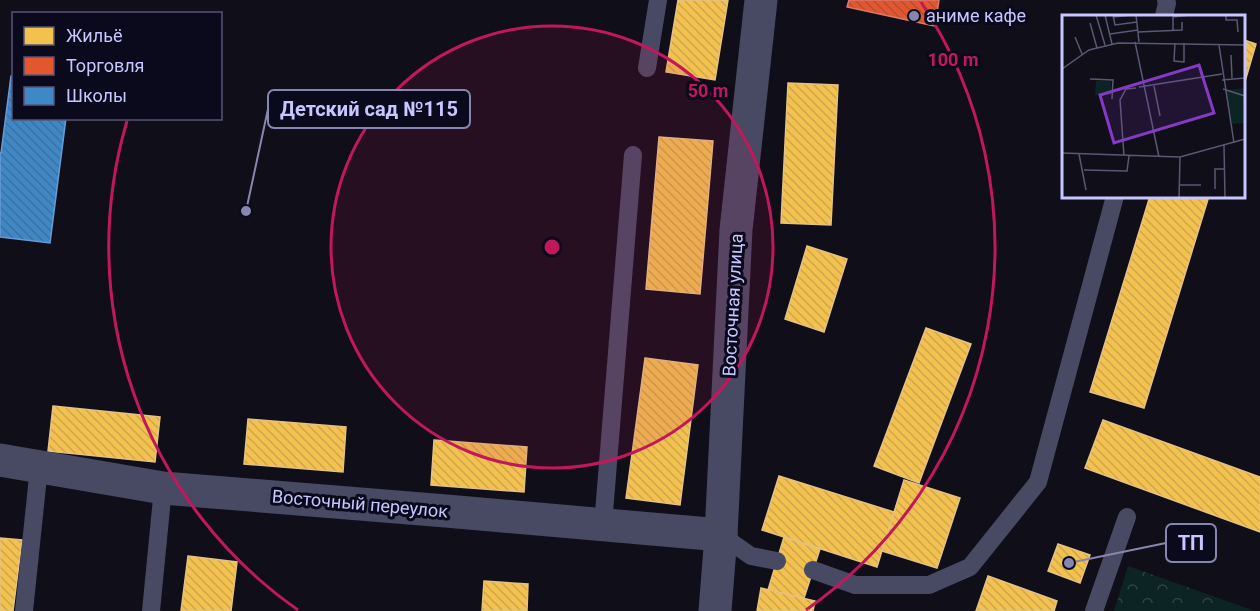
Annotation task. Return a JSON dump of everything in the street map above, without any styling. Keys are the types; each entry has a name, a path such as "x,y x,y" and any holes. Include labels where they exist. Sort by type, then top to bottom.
{"street":[{"name":"Восточная улица","path":"715,611 721,535 736,230 761,0"},
{"name":"Восточный переулок","path":"0,460 163,488 721,535"}],"lane":[{"path":"647,68 658,0"},
{"path":"1164,15 1166,0"},
{"path":"603,525 633,154"},
{"path":"813,570 855,585 929,585 969,567 1038,482 1114,198"},
{"path":"24,611 39,467"},
{"path":"151,611 163,488"},
{"path":"1094,611 1126,517"},
{"path":"721,535 751,556 777,561"}],"green space":[{"path":"1128,566 1255,611 1114,611"}],"building: Жильё":[{"path":"678,0 728,0 715,80 666,72"},
{"path":"1245,40 1256,44 1245,82"},
{"path":"788,83 838,85 831,225 781,223"},
{"path":"659,137 713,141 700,294 646,289"},
{"path":"1149,198 1208,198 1144,408 1090,392"},
{"path":"807,246 847,259 824,332 785,319"},
{"path":"926,328 971,344 919,483 874,466"},
{"path":"645,358 698,365 680,505 626,498"},
{"path":"53,406 160,417 155,462 48,451"},
{"path":"248,419 346,427 343,472 244,464"},
{"path":"1103,420 1260,477 1260,532 1085,468"},
{"path":"434,440 527,447 524,492 431,485"},
{"path":"779,476 894,512 877,567 762,530"},
{"path":"904,480 960,498 937,568 882,551"},
{"path":"784,537 820,549 804,598 768,590"},
{"path":"0,538 22,540 13,611 0,611"},
{"path":"1058,544 1090,555 1080,583 1048,571"},
{"path":"188,556 237,562 231,611 181,611"},
{"path":"988,576 1057,601 1054,611 976,611"},
{"path":"484,581 528,584 527,611 482,611"},
{"path":"761,588 815,601 813,611 757,611"}],"building: Торговля":[{"name":"аниме кафе","path":"849,0 939,0 935,26 847,7"}],"building: Школы":[{"path":"12,76 12,120 66,120 50,243 0,237 1,153"}],"place":[{"name":"аниме кафе","path":"914,16"},
{"name":"Детский сад №115","path":"246,211"},
{"name":"ТП","path":"1069,563"}]}
